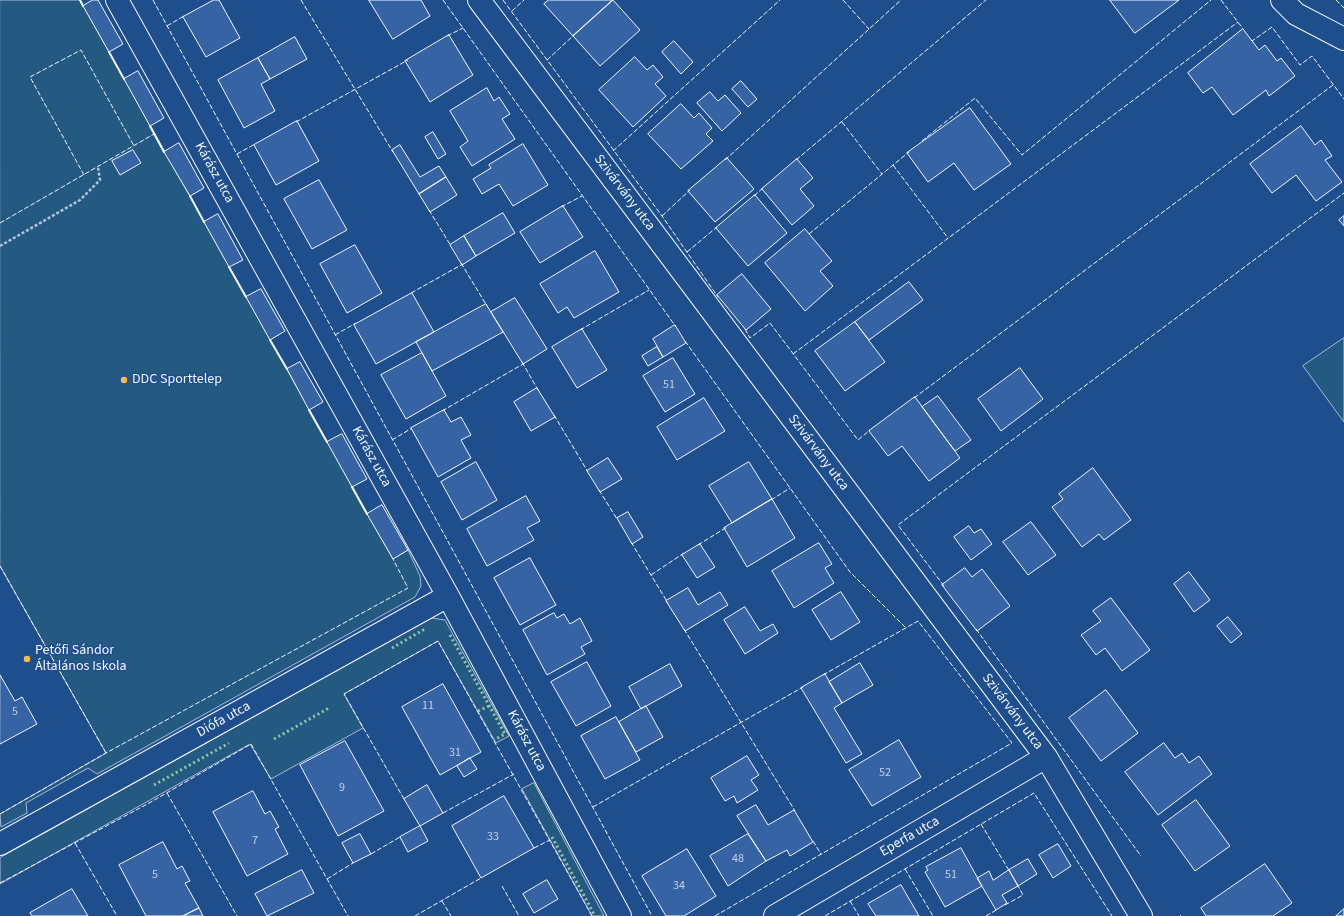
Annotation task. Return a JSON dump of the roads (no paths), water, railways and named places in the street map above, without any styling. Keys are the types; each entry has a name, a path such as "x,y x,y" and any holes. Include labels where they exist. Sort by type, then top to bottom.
{"street":[{"name":"Kárász utca","path":"117,0 448,596 620,916"},
{"name":"Szivárvány utca","path":"479,0 1046,757 1141,916"},
{"path":"1282,0 1296,14 1344,39"},
{"name":"Diófa utca","path":"0,844 448,596"},
{"name":"Eperfa utca","path":"774,916 1046,757"}],"place":[{"name":"DDC Sporttelep","path":"124,380"},
{"name":"Petőfi Sándor Általános Iskola","path":"27,659"}]}
